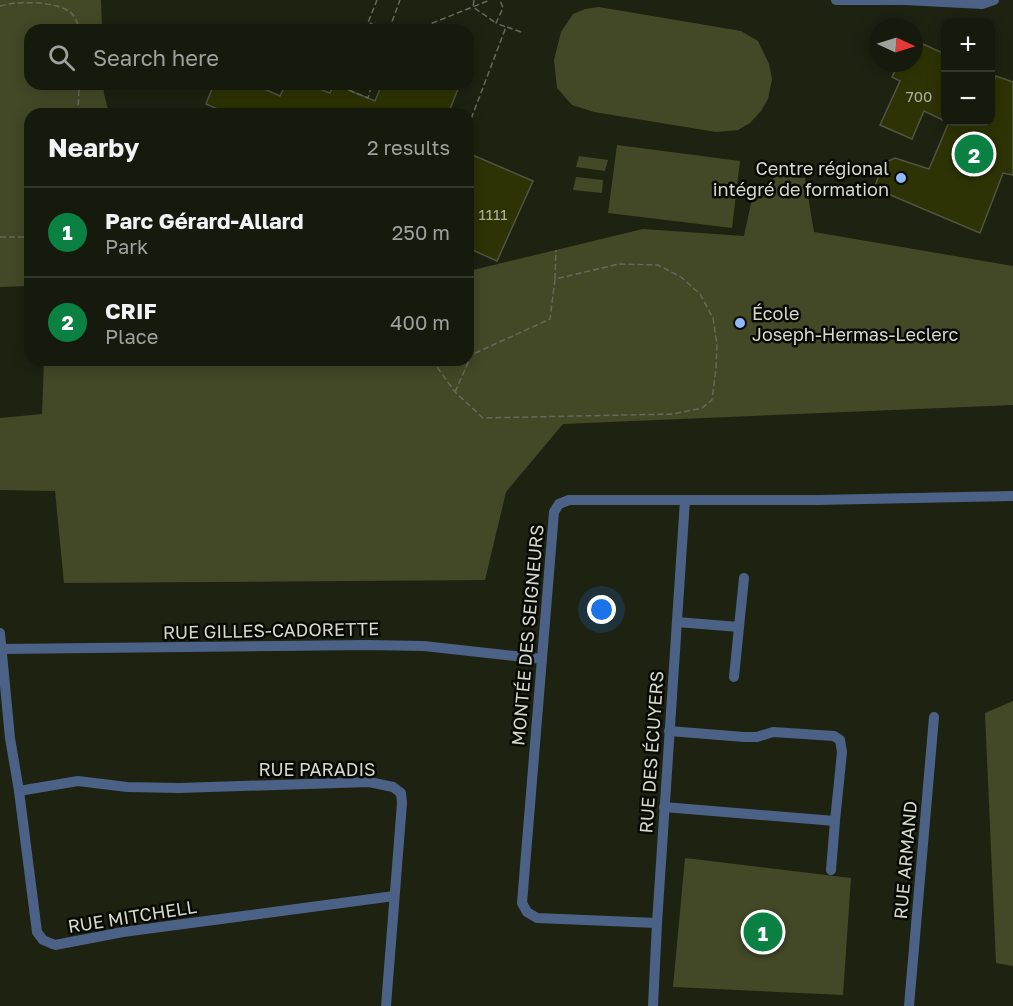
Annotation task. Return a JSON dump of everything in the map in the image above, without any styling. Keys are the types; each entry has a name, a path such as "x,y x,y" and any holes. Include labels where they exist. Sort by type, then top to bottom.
{"street":[{"path":"836,0 904,0 970,4 982,4 994,0"},
{"name":"MONTÉE DES SEIGNEURS","path":"657,923 537,918 527,912 522,903 554,512 559,504 569,500 1013,496"},
{"name":"RUE DES ÉCUYERS","path":"653,1006 685,500"},
{"path":"734,677 744,578"},
{"path":"676,622 739,627"},
{"name":"RUE MITCHELL","path":"0,633 10,738 37,932 43,940 55,945 133,930 394,896"},
{"name":"RUE GILLES-CADORETTE","path":"1,649 424,646 542,659"},
{"name":"RUE ARMAND","path":"909,1006 934,717"},
{"path":"669,731 744,737 757,737 773,732 834,736 840,740 842,752 831,870"},
{"name":"RUE PARADIS","path":"19,790 78,781 127,787 179,788 369,782 393,787 400,793 402,803 386,1006"},
{"path":"664,807 835,821"}],"path":[{"path":"372,24 368,22 377,0"},
{"path":"391,24 400,0"},
{"path":"473,7 474,0"},
{"path":"430,24 490,0"},
{"path":"496,23 503,8 500,0"},
{"path":"0,6 26,2 68,10 77,19 78,24"},
{"path":"473,7 496,23 524,33"},
{"path":"474,111 506,27"},
{"path":"78,108 80,90"},
{"path":"349,90 368,98 370,90"},
{"path":"0,237 24,237"},
{"path":"474,353 550,319 556,250"},
{"path":"436,366 455,392 483,418 673,414 702,408 712,400 717,345 712,318 700,294 681,277 658,265 619,264 555,279"},
{"path":"455,392 466,366"}],"green space":[{"path":"0,0 101,0 102,24 24,24 24,90 104,90 108,108 24,108 24,286 0,287"},
{"path":"599,7 741,31 758,41 769,64 772,79 768,99 761,111 750,123 738,130 716,132 594,112 572,105 557,88 554,60 561,32 573,14"},
{"path":"617,145 740,161 732,228 608,213"},
{"path":"579,156 608,160 605,171 576,167"},
{"name":"École Joseph-Hermas-Leclerc","path":"777,176 805,178 814,232 1013,266 1013,405 563,424 506,492 485,580 64,583 55,491 0,490 0,418 42,414 44,366 474,366 474,270 643,229 744,236 753,194"},
{"path":"576,177 603,180 602,193 573,190"},
{"path":"1013,701 1013,966 996,963 985,713"},
{"path":"685,858 851,878 843,995 673,987"}],"building":[{"path":"923,44 941,52 941,119 924,111 912,139 880,125 900,81 892,77 894,72 923,72"},
{"path":"996,76 1013,82 1013,175 1003,173 980,233 874,188 884,163 895,158 929,169 947,126 995,126"},
{"path":"212,90 266,90 280,96 283,90 322,90 330,93 331,90 348,90 375,101 380,90 458,90 450,108 215,108 206,104"},
{"path":"474,156 533,181 497,261 474,251"}],"place":[{"name":"CRIF","path":"974,154"},
{"name":"Centre régional intégré de formation","path":"901,178"},
{"name":"École Joseph-Hermas-Leclerc","path":"740,323"},
{"name":"Parc Gérard-Allard","path":"763,932"}]}
